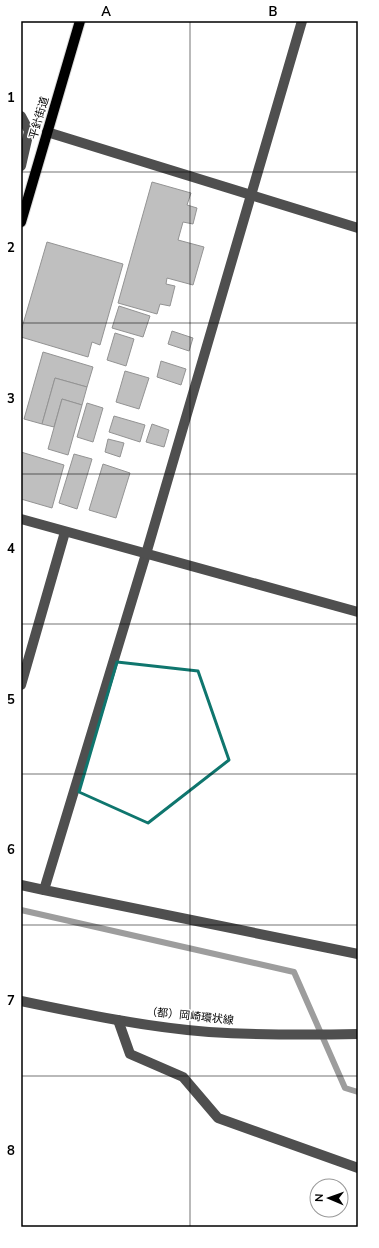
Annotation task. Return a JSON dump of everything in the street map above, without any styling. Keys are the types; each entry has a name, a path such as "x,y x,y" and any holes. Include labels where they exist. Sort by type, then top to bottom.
{"main road":[{"name":"平針街道","path":"21,222 80,21"}],"street":[{"path":"44,890 146,554 302,21"},
{"path":"21,116 29,131 21,166"},
{"path":"47,132 358,228"},
{"path":"21,519 358,612"},
{"path":"21,685 65,532"},
{"path":"21,885 358,954"},
{"name":"（都）岡崎環状線","path":"21,1001 118,1020 209,1032 290,1035 358,1034"},
{"path":"118,1020 130,1054 184,1077 218,1118 358,1168"}],"highlighted area":[{"path":"117,662 198,671 229,760 148,823 79,792"}],"building":[{"path":"152,182 191,193 187,205 197,208 193,224 183,222 178,240 204,247 193,285 167,278 166,284 175,286 170,306 160,304 157,314 118,303"},
{"path":"47,242 123,264 100,345 92,342 88,357 21,337 21,331"},
{"path":"119,306 150,316 143,337 112,328"},
{"path":"172,331 193,338 189,351 168,344"},
{"path":"115,333 134,339 126,366 107,360"},
{"path":"43,352 93,367 87,387 55,378 42,424 24,419"},
{"path":"161,361 186,369 181,385 157,377"},
{"path":"125,371 149,378 139,409 116,402"},
{"path":"55,378 87,387 82,405 62,399 54,427 42,424"},
{"path":"62,399 82,405 68,455 48,449"},
{"path":"87,403 103,408 93,442 77,437"},
{"path":"114,416 145,425 140,442 109,432"},
{"path":"152,424 169,430 164,447 146,442"},
{"path":"108,439 124,443 120,457 105,452"},
{"path":"21,452 64,465 52,508 21,499"},
{"path":"74,454 92,459 77,509 59,503"},
{"path":"103,464 130,473 116,518 89,510"}],"waterway":[{"path":"21,910 294,972 345,1088 358,1092"}]}
